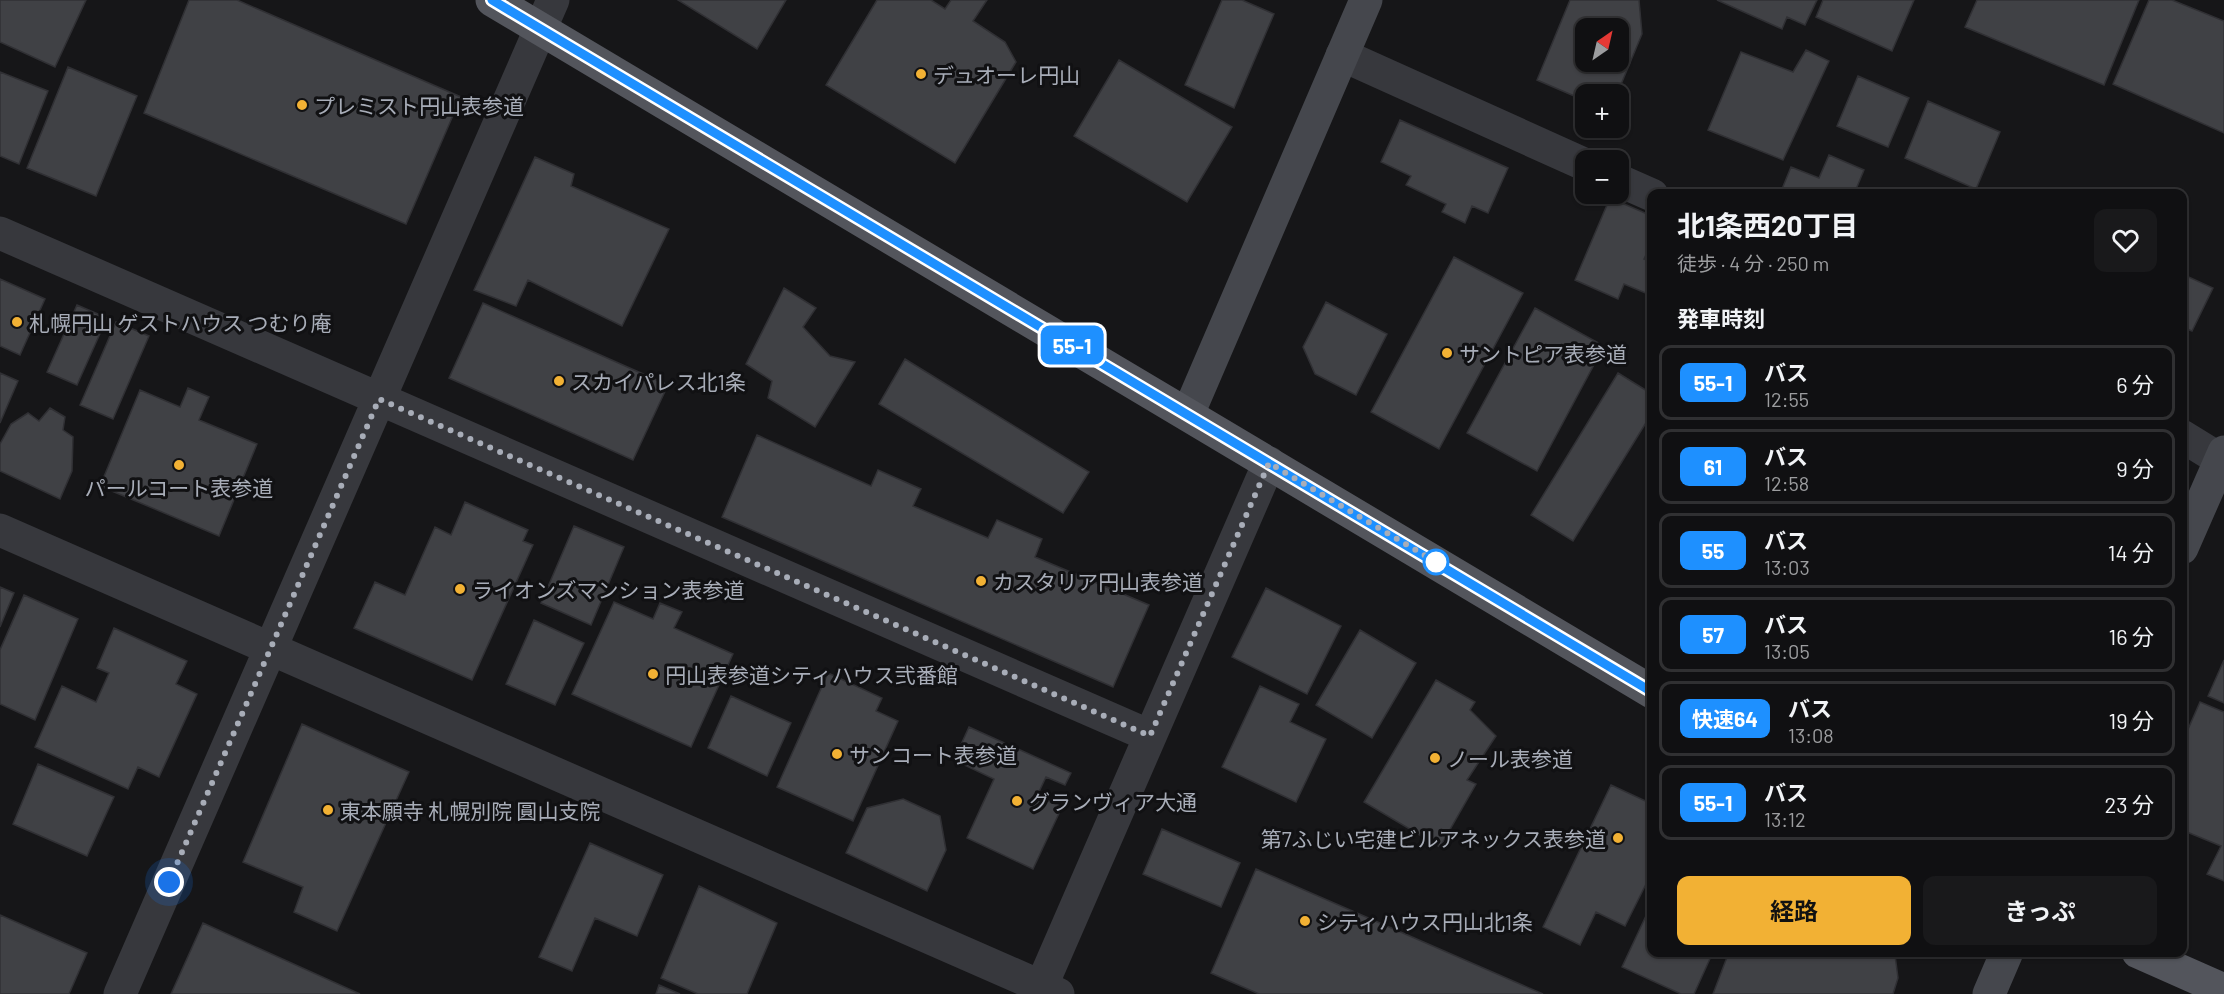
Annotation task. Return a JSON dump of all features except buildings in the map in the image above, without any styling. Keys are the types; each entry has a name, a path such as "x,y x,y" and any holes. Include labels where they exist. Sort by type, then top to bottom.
{"main road":[{"path":"492,0 1647,689"},
{"path":"2149,957 2224,990"}],"street":[{"path":"120,994 553,0"},
{"path":"1188,414 1366,0"},
{"path":"1342,55 1575,160"},
{"path":"1629,185 1647,193"},
{"path":"0,233 1150,736"},
{"path":"2187,439 2223,458 2187,537"},
{"path":"0,530 1046,992 1150,736 1269,463"},
{"path":"1989,994 2005,957"}],"bus line":[{"name":"55-1","path":"492,0 1647,689"}],"place":[{"name":"デュオーレ円山","path":"921,74"},
{"name":"プレミスト円山表参道","path":"302,105"},
{"name":"札幌円山 ゲストハウス つむり庵","path":"17,322"},
{"name":"サントピア表参道","path":"1447,353"},
{"name":"スカイパレス北1条","path":"559,381"},
{"name":"パールコート表参道","path":"179,465"},
{"name":"カスタリア円山表参道","path":"981,581"},
{"name":"ライオンズマンション表参道","path":"460,589"},
{"name":"円山表参道シティハウス弐番館","path":"653,674"},
{"name":"サンコート表参道","path":"837,754"},
{"name":"ノール表参道","path":"1435,758"},
{"name":"グランヴィア大通","path":"1017,801"},
{"name":"東本願寺 札幌別院 圓山支院","path":"328,810"},
{"name":"第7ふじい宅建ビルアネックス表参道","path":"1618,838"},
{"name":"シティハウス円山北1条","path":"1305,921"}],"route":[{"path":"169,882 379,399 1150,736 1269,463 1436,562"}]}
